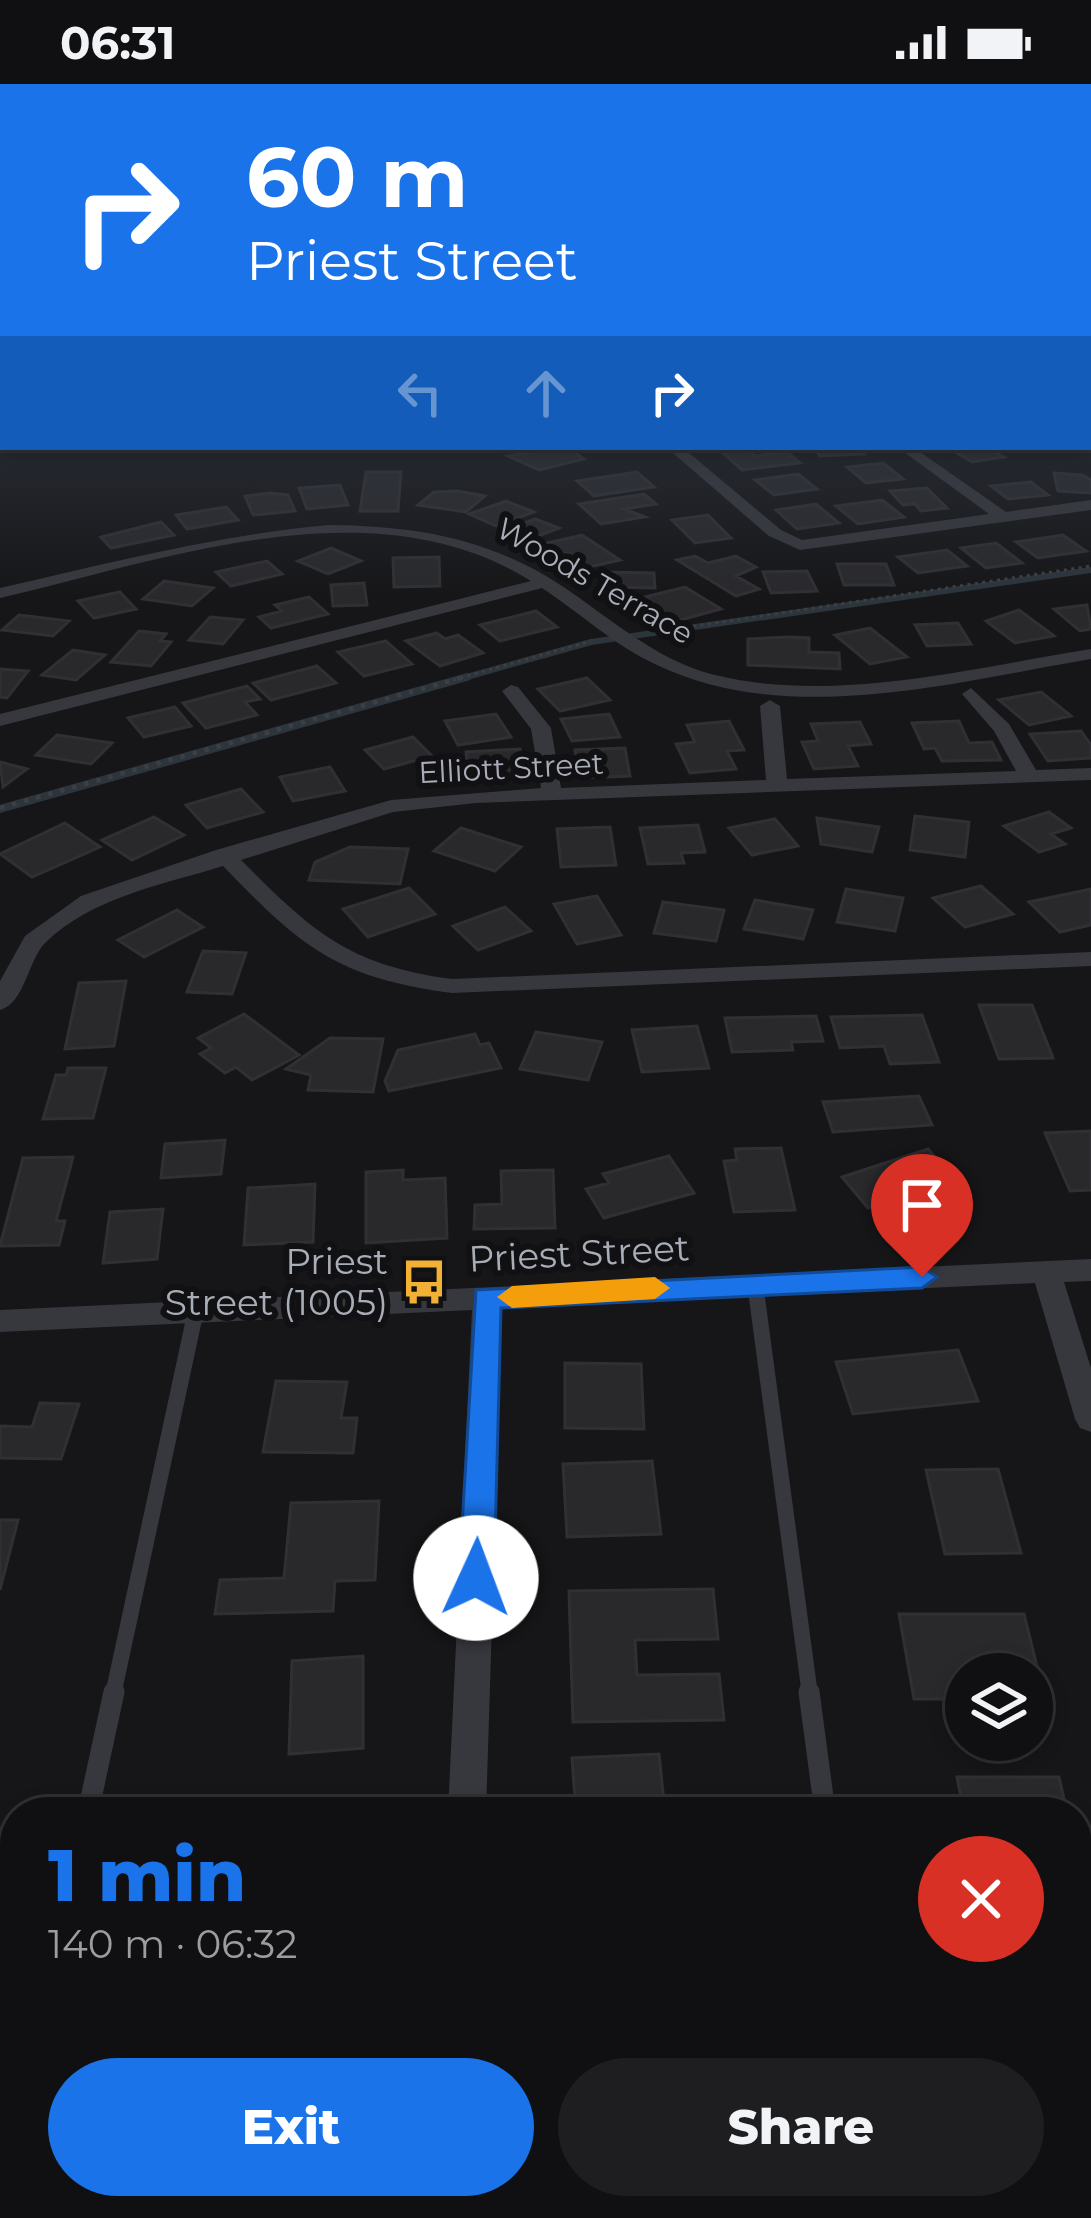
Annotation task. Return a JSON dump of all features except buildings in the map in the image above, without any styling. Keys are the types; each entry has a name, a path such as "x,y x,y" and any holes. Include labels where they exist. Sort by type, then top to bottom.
{"street":[{"path":"677,450 775,533 800,545 1091,506"},
{"path":"908,450 1006,519"},
{"name":"Woods Terrace","path":"0,593 258,536 339,530 410,532 478,546 614,630 644,640 665,663 721,681 788,689 856,688 1091,654"},
{"path":"0,720 543,583"},
{"path":"511,691 541,728 552,794"},
{"path":"971,694 1002,728 1028,776"},
{"path":"770,706 777,786"},
{"name":"Elliott Street","path":"0,1003 33,940 89,901 391,806 552,794 1091,774"},
{"path":"224,855 308,940 350,967 392,981 452,986 1091,959"},
{"name":"Priest Street","path":"0,1321 755,1282 1091,1270"},
{"path":"1047,1274 1091,1419"},
{"path":"468,1797 487,1298"}],"lane":[{"path":"755,1282 823,1797"},
{"path":"91,1797 196,1310"}],"path":[{"path":"644,640 1091,566"},
{"path":"0,808 594,640"}],"waterway":[{"path":"456,680 591,642 1091,570"},
{"path":"0,809 467,677"}],"slow traffic":[{"path":"512,1297 655,1288"}],"place":[{"name":"Priest Street (1005)","path":"424,1282"}],"route":[{"path":"476,1578 487,1298 922,1277"}]}
